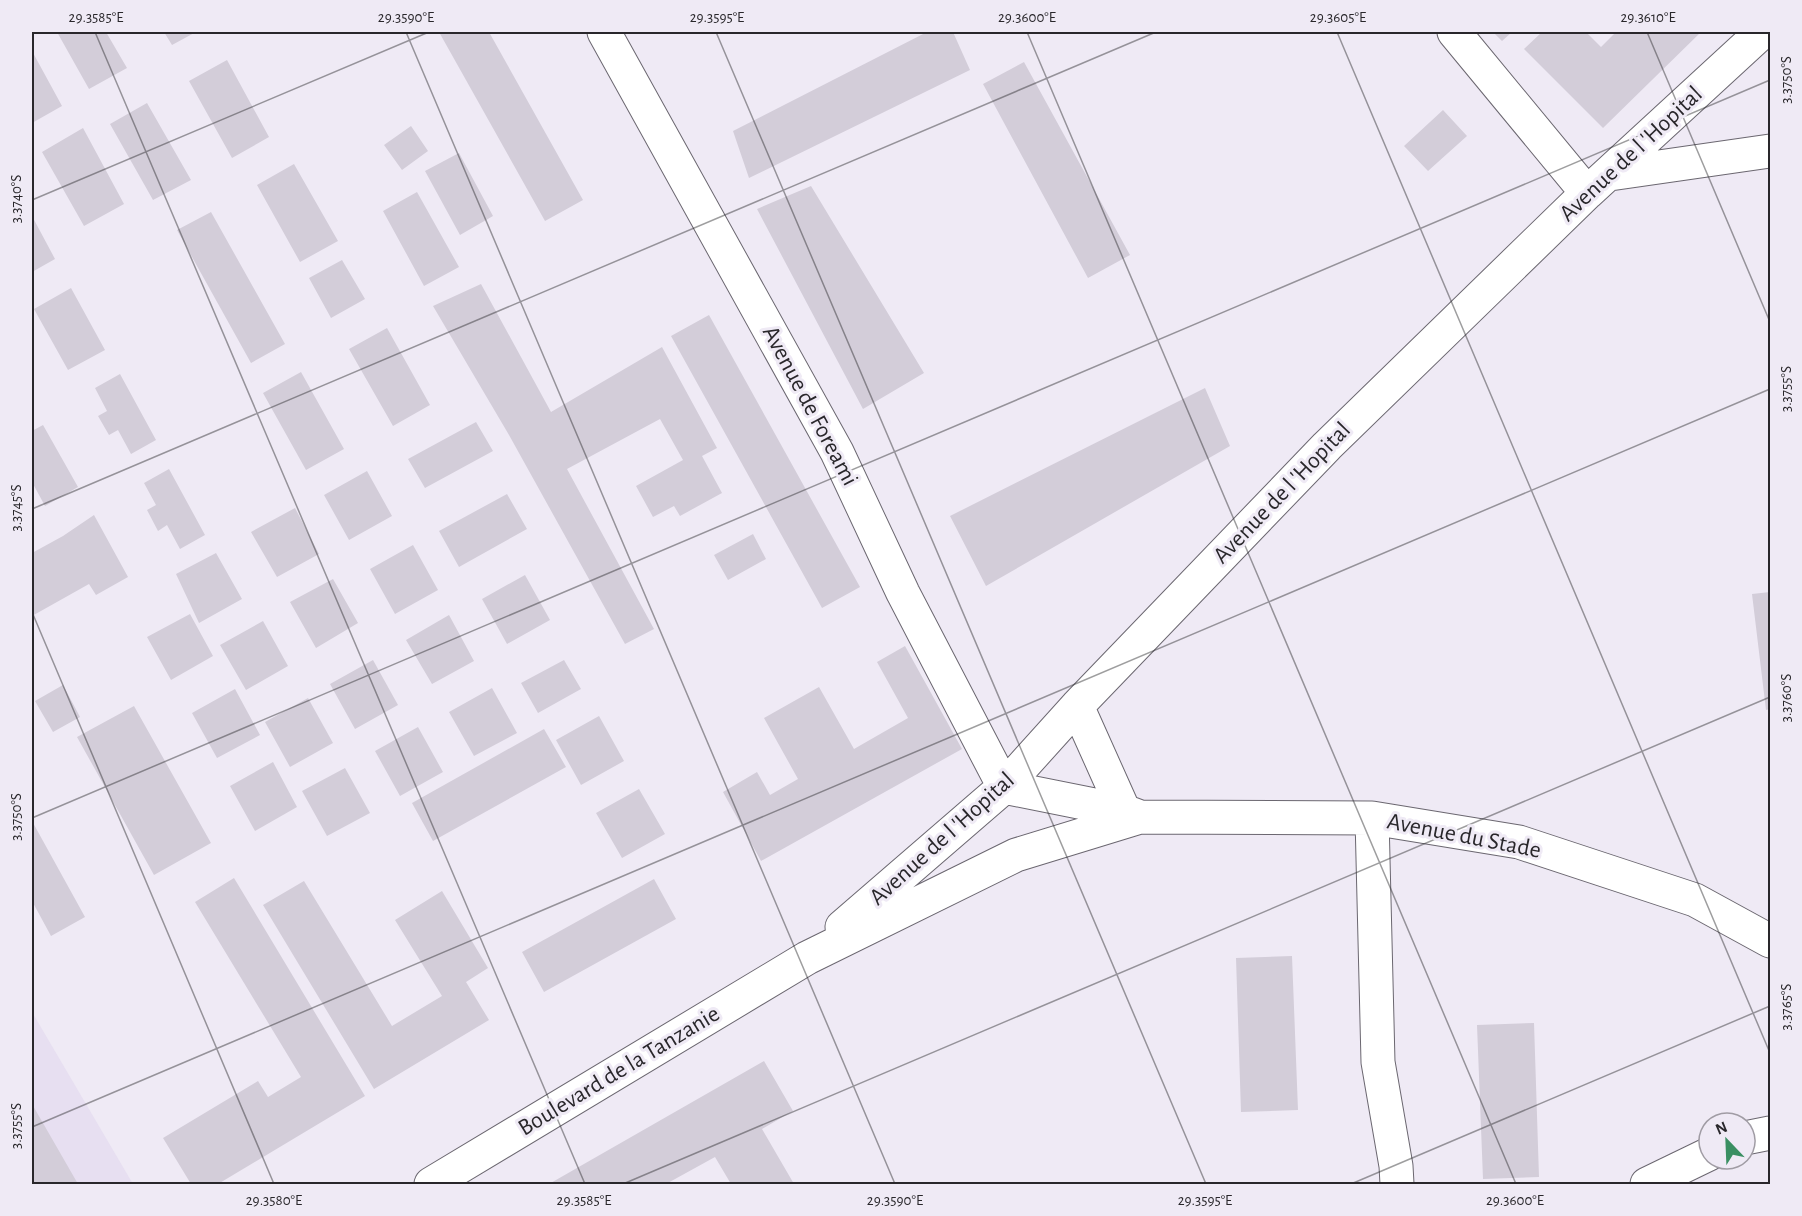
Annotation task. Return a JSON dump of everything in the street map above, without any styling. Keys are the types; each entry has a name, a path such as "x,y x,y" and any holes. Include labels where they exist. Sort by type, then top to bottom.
{"street":[{"name":"Avenue de Foreami","path":"604,32 837,452 903,592 1004,787"},
{"path":"1454,32 1599,183 1770,151"},
{"name":"Avenue de l 'Hopital","path":"807,958 1004,787 1077,706 1327,446 1599,183 1762,32"},
{"path":"1077,706 1132,814"},
{"name":"Avenue du Stade","path":"1004,787 1132,814 1372,818 1519,842 1695,900 1770,941"},
{"name":"Avenue du Stade","path":"807,958 1016,855 1132,814"},
{"path":"1372,818 1378,1062 1396,1166 1396,1185"},
{"name":"Boulevard de la Tanzanie","path":"431,1185 807,958"},
{"path":"1647,1185 1697,1160"}],"shaded area":[{"path":"32,1012 133,1184 32,1184"}],"building":[{"path":"57,32 106,32 127,68 89,89"},
{"path":"164,32 196,32 172,45"},
{"path":"439,32 489,32 583,200 545,221"},
{"path":"927,32 953,32 970,70 749,178 733,131"},
{"path":"1493,32 1512,32 1502,41"},
{"path":"1542,32 1586,32 1601,47 1616,32 1701,32 1603,128 1524,49"},
{"path":"32,51 62,106 32,123"},
{"path":"227,60 269,137 232,158 189,81"},
{"path":"1024,62 1130,255 1088,278 983,84"},
{"path":"147,103 191,180 153,200 110,124"},
{"path":"1443,110 1467,136 1428,171 1404,146"},
{"path":"411,126 428,151 402,170 384,145"},
{"path":"83,128 124,204 84,226 42,152"},
{"path":"459,153 493,216 460,235 425,171"},
{"path":"294,164 338,241 300,262 257,185"},
{"path":"811,186 924,373 863,409 757,209"},
{"path":"417,192 459,267 424,286 383,211"},
{"path":"211,212 285,344 251,363 177,230"},
{"path":"32,216 55,259 32,272"},
{"path":"342,260 365,299 331,318 309,278"},
{"path":"481,284 551,412 662,347 717,448 702,456 722,493 680,516 674,506 653,517 636,486 683,460 660,419 567,469 654,629 625,644 509,435 433,306"},
{"path":"71,288 105,350 68,370 34,309"},
{"path":"709,315 860,587 822,608 671,336"},
{"path":"387,328 430,405 393,426 349,349"},
{"path":"301,372 344,449 306,470 263,393"},
{"path":"120,374 156,440 131,454 118,430 109,435 98,416 107,411 95,388"},
{"path":"1205,388 1230,446 986,586 950,516"},
{"path":"476,422 493,451 425,488 408,459"},
{"path":"43,425 78,487 45,506 32,482 32,431"},
{"path":"169,469 205,535 180,549 167,525 158,531 147,510 156,505 144,483"},
{"path":"367,471 392,516 349,540 324,495"},
{"path":"507,494 527,529 459,567 439,531"},
{"path":"295,508 319,554 277,577 251,532"},
{"path":"94,515 128,577 96,595 89,584 32,616 32,553"},
{"path":"753,534 766,559 728,580 714,555"},
{"path":"413,545 438,590 395,614 370,569"},
{"path":"216,553 242,599 199,623 176,574"},
{"path":"525,575 550,620 507,644 482,599"},
{"path":"333,579 358,623 316,648 290,602"},
{"path":"1770,592 1770,709 1766,710 1752,594"},
{"path":"190,614 213,656 171,680 147,637"},
{"path":"449,615 474,661 432,684 406,640"},
{"path":"263,621 288,666 246,690 220,645"},
{"path":"905,646 962,749 761,861 723,792 757,772 770,795 798,779 764,718 819,687 854,749 908,718 877,662"},
{"path":"373,660 398,705 355,729 330,684"},
{"path":"564,660 581,689 538,713 521,683"},
{"path":"63,685 80,717 53,732 35,701"},
{"path":"492,688 517,733 474,756 449,712"},
{"path":"235,689 260,735 217,758 192,713"},
{"path":"308,698 333,743 290,767 265,722"},
{"path":"134,706 211,843 154,875 77,737"},
{"path":"599,716 624,761 581,785 556,740"},
{"path":"418,727 443,772 400,796 375,751"},
{"path":"544,729 566,767 433,841 412,803"},
{"path":"273,762 297,807 255,831 230,786"},
{"path":"345,768 370,813 327,836 302,791"},
{"path":"639,789 665,834 622,858 596,813"},
{"path":"32,821 85,917 51,936 32,901"},
{"path":"234,878 365,1096 218,1184 191,1184 163,1138 258,1081 268,1097 301,1077 195,902"},
{"path":"654,879 676,919 544,992 522,952"},
{"path":"304,881 392,1026 442,996 395,920 442,891 488,968 466,982 489,1020 374,1089 263,905"},
{"path":"1292,956 1298,1110 1241,1112 1236,958"},
{"path":"1534,1023 1539,1177 1483,1179 1477,1025"},
{"path":"764,1061 793,1111 762,1129 794,1184 731,1184 715,1157 666,1184 549,1184"},
{"path":"32,1104 78,1184 32,1184"}]}
